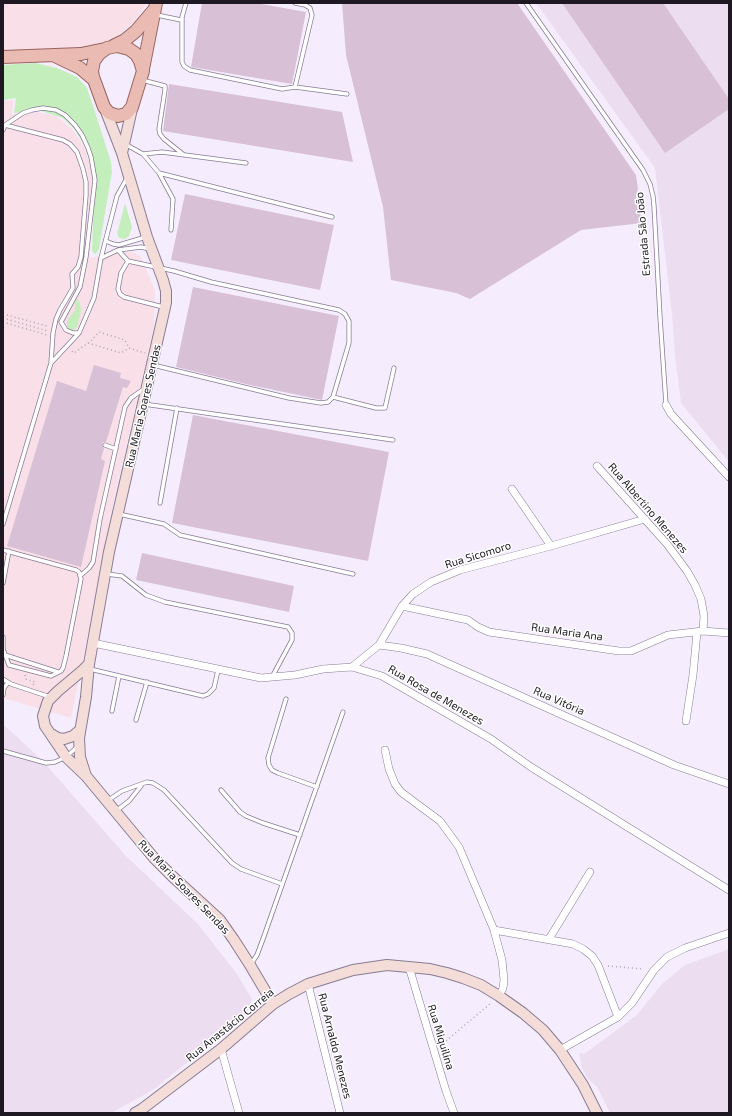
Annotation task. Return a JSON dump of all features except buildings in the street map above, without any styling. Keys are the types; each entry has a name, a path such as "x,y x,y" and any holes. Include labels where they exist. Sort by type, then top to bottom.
{"main road":[{"path":"155,9 142,78 132,109 126,114 118,116 110,114 105,110 93,79 93,63 98,54 125,40 136,32 155,9"},
{"path":"3,57 54,56 89,53 109,48 123,47 134,52 141,63 142,78"},
{"path":"54,56 80,68 93,79"},
{"name":"Rua Maria Soares Sendas","path":"123,148 132,109"},
{"name":"Rua Maria Soares Sendas","path":"86,776 80,757 79,745 89,666 105,574 166,308 166,291 147,236 129,176 123,148 105,110"},
{"name":"Rua Maria Soares Sendas","path":"89,666 51,697 46,704 43,716 45,726 66,757 86,776 154,858 220,920 250,965 272,1004"},
{"path":"62,687 73,685 77,686 82,690 86,698"},
{"path":"49,733 56,738 64,738 73,736 80,730"},
{"name":"Rua Anastácio Correia","path":"139,1112 221,1049 272,1004 308,984 353,970 387,965 430,969 463,978 499,996 543,1030 560,1050 584,1085 597,1113"}],"street":[{"name":"Estrada São João","path":"666,405 671,414 729,477"},
{"name":"Rua Albertino Menezes","path":"597,466 667,544 687,571 701,599 704,616 700,631 686,721"},
{"path":"512,489 551,546"},
{"name":"Rua Sicomoro","path":"352,667 379,645 402,606 412,594 431,582 453,573 502,558 551,546 645,519"},
{"name":"Rua Maria Ana","path":"402,606 468,620 489,632 619,651 631,651 668,635 700,631 729,633"},
{"name":"Rua Rosa de Menezes","path":"93,643 261,678 295,675 323,669 352,667 382,676 492,739 531,767 729,890"},
{"name":"Rua Vitória","path":"379,645 427,654 674,765 729,784"},
{"path":"385,750 389,769 395,784 401,792 440,821 459,847 494,930 504,969 503,988 499,996"},
{"path":"549,939 590,872"},
{"path":"494,930 549,939 584,948 592,956 598,966 618,1017"},
{"path":"560,1050 618,1017 632,1003 654,970 667,958 685,948 729,933"},
{"name":"Rua Miquilina","path":"409,967 454,1113"},
{"name":"Rua Arnaldo Menezes","path":"308,984 340,1113"},
{"path":"221,1049 239,1113"}],"lane":[{"path":"186,3 181,20 182,62 184,66 190,70 282,88 294,87 347,94"},
{"path":"294,87 312,15 310,8 305,5 295,3"},
{"name":"Estrada São João","path":"526,3 643,170 650,184 654,206 666,405"},
{"path":"155,9 181,20"},
{"path":"142,78 165,86 159,128 160,134 164,140 184,155"},
{"path":"3,130 5,125 24,113 43,108 56,110 65,115 75,125 88,148 91,157 94,180 86,257 80,287 61,322 66,330 73,333 79,333"},
{"path":"3,524 51,363 53,331 60,310 73,288 72,274 78,267 81,257 86,195 86,182 83,169 77,152 70,144 63,140 5,125"},
{"path":"123,148 143,154 162,152 246,162"},
{"path":"143,154 159,173 173,199 171,230"},
{"path":"159,173 332,216"},
{"path":"51,363 79,333 94,298 117,196 129,176"},
{"path":"106,241 118,245 147,236"},
{"path":"102,258 118,250 141,247 151,249"},
{"path":"118,250 128,261 211,282 339,310 345,314 349,321 349,343 333,397 328,402 321,403 295,399 153,360"},
{"path":"128,261 120,273 118,289 120,294 124,297 166,308"},
{"path":"333,397 376,408 385,408 394,368"},
{"path":"80,576 93,562 100,519 125,407 131,398 147,386"},
{"path":"143,404 393,440"},
{"path":"160,503 177,408"},
{"path":"105,445 116,449"},
{"path":"118,514 164,524 180,535 353,574"},
{"path":"3,550 76,570 81,579 66,656 63,668 58,672 51,676 9,665 4,655 3,637"},
{"path":"3,583 9,551"},
{"path":"105,574 122,576 146,595 165,602 288,627 292,634 292,640 271,678"},
{"path":"4,655 58,672"},
{"path":"89,666 119,676 203,696 212,692 218,670"},
{"path":"112,711 119,676"},
{"path":"3,678 7,684 51,697"},
{"path":"136,720 146,682"},
{"path":"4,698 4,688 7,684"},
{"path":"286,699 268,758 269,765 272,770 278,773 316,787"},
{"path":"250,965 257,955 343,712"},
{"path":"3,751 46,763 55,762 66,757 79,745"},
{"path":"107,802 122,791 147,782 153,782 161,788 232,863 241,869 282,884"},
{"path":"115,811 129,800 142,785"},
{"path":"221,790 240,812 246,816 300,835"}],"path":[{"path":"3,314 51,328 53,331"},
{"path":"3,318 53,331"},
{"path":"3,322 50,336 52,338"},
{"path":"67,347 74,353 88,343 99,332 125,340 129,348 153,360"},
{"path":"88,343 121,353 129,348"},
{"path":"24,669 26,679 34,682 31,691"},
{"path":"598,966 654,970"},
{"path":"434,1051 499,996"}],"shaded area":[{"path":"3,3 147,3 135,21 112,40 88,47 59,52 3,51"},
{"path":"536,3 729,3 729,462 681,403 655,168"},
{"path":"14,100 12,114 37,112 56,116 72,129 85,148 93,174 89,258 122,252 133,252 141,257 155,291 154,326 113,504 71,718 3,698 3,101"},
{"path":"3,724 42,760 125,855 198,924 237,974 252,999 247,1014 153,1090 111,1113 3,1113"},
{"path":"729,949 729,1113 610,1113 597,1087 588,1079 582,1068 579,1053 584,1054 637,1015 662,984 685,965"}],"green space":[{"path":"35,63 57,68 77,77 87,88 97,118 111,162 112,172 99,249 96,254 93,253 92,250 94,191 93,169 84,145 75,130 63,118 38,110 14,113 16,98 3,100 3,65"},
{"path":"125,203 132,227 129,236 125,239 119,238 117,234"},
{"path":"78,299 81,311 77,327 73,331 67,327 67,321 75,310 75,302"}]}
